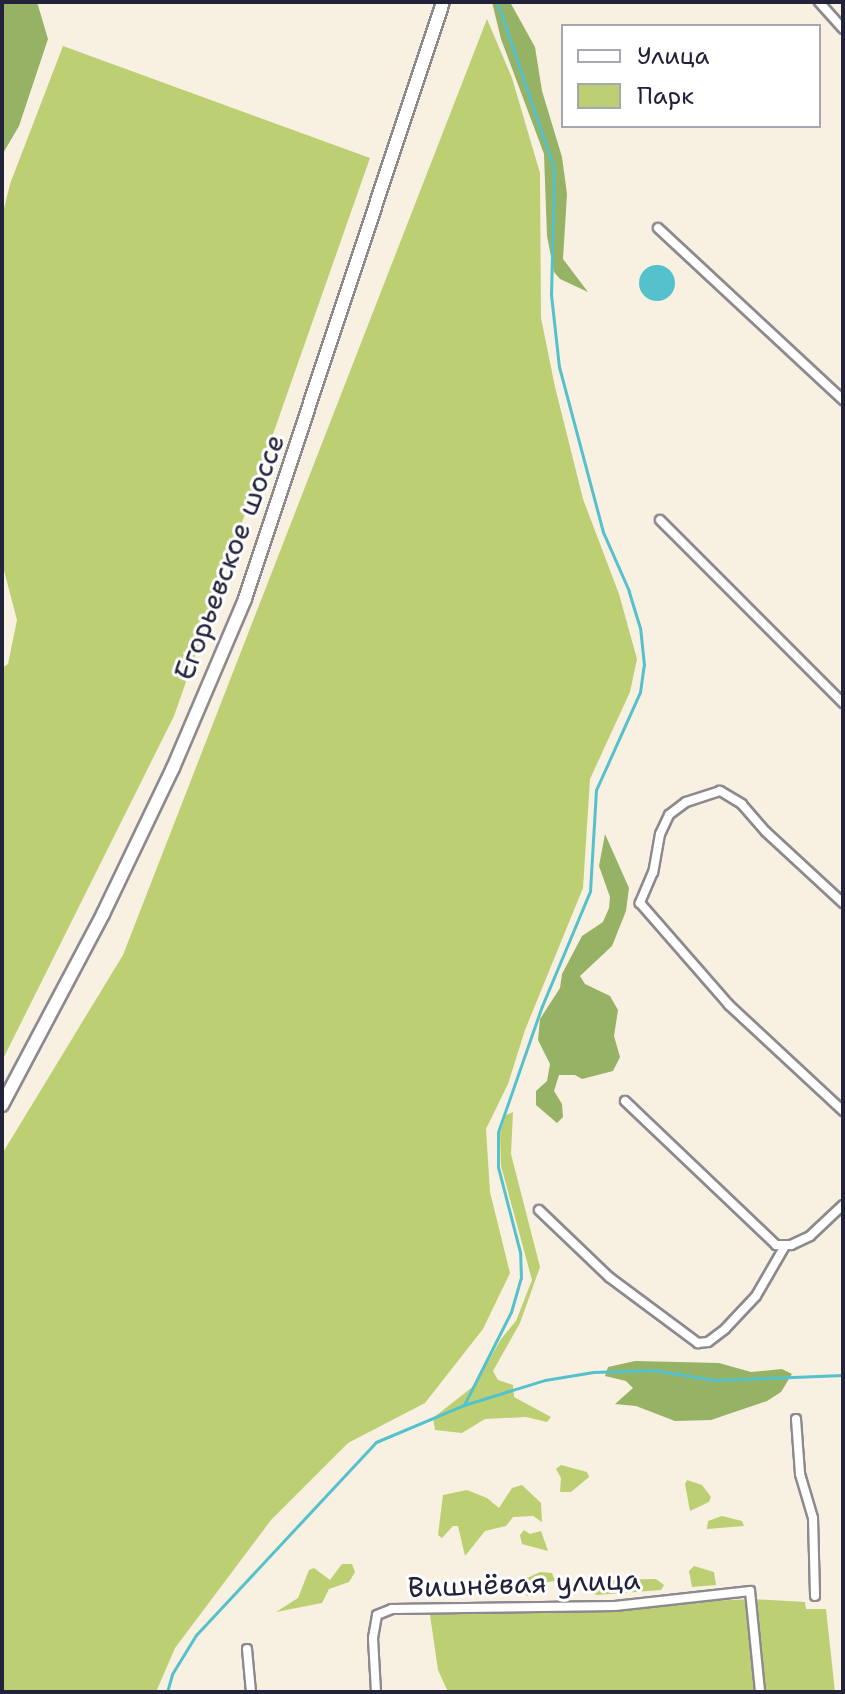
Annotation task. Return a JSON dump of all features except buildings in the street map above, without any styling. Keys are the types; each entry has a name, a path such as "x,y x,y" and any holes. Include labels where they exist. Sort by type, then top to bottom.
{"main road":[{"name":"Егорьевское шоссе","path":"2,1105 122,874 173,768 245,599 443,2"}],"street":[{"path":"819,2 843,29"},
{"path":"658,228 843,400"},
{"path":"660,520 843,703"},
{"path":"843,903 766,832 742,804 720,791 686,802 669,815 660,834 653,872 641,896 642,906 729,1005 843,1111"},
{"path":"625,1101 759,1233 776,1245 785,1246 817,1232 843,1205"},
{"path":"539,1210 609,1277 698,1343 708,1342 725,1329 756,1296 785,1246"},
{"path":"796,1419 800,1474 813,1518 815,1596"},
{"name":"Вишнёвая улица","path":"376,1692 373,1638 377,1615 392,1609 615,1606 750,1591 760,1692"},
{"path":"247,1649 251,1692"}],"green space":[{"path":"2,2 37,2 48,39 19,126 2,155"},
{"path":"492,2 510,2 535,47 542,91 562,157 567,194 563,259 588,292 560,279 554,272 547,236 544,154 501,39"},
{"path":"487,19 512,78 540,173 541,318 555,387 583,499 619,594 637,659 630,692 590,779 583,888 525,1030 508,1084 486,1129 490,1192 510,1273 483,1329 425,1403 348,1443 271,1520 175,1648 156,1692 2,1692 2,1154 123,955"},
{"path":"63,46 370,158 174,716 2,1061 2,668 8,664 17,620 2,563 2,217 10,184"},
{"path":"605,834 629,888 626,911 612,946 580,976 585,984 610,996 618,1010 614,1036 620,1057 613,1071 582,1079 575,1075 559,1075 554,1091 562,1104 563,1117 557,1123 536,1105 536,1091 547,1081 550,1064 538,1040 540,1019 560,988 562,974 582,936 603,922 609,908 610,897 599,866"},
{"path":"513,1112 511,1154 540,1267 520,1323 493,1371 498,1380 513,1385 514,1397 551,1417 547,1422 526,1417 485,1419 462,1433 435,1430 433,1418 475,1385 501,1339 516,1321 532,1280 501,1166 500,1133 506,1115"},
{"path":"635,1361 719,1363 751,1372 782,1369 792,1374 781,1392 767,1401 711,1420 675,1421 636,1406 615,1404 633,1388 626,1381 605,1376 608,1367"},
{"path":"561,1465 587,1472 589,1477 571,1492 560,1492 561,1478 556,1469"},
{"path":"687,1480 702,1485 711,1497 709,1502 690,1511 685,1484"},
{"path":"522,1485 541,1503 542,1522 533,1516 513,1517 506,1526 485,1531 465,1556 458,1526 453,1526 442,1538 438,1535 443,1495 467,1490 487,1498 499,1508 512,1488"},
{"path":"722,1516 742,1521 744,1526 707,1529 708,1521"},
{"path":"524,1530 530,1534 541,1531 548,1551 522,1544 520,1535"},
{"path":"342,1564 352,1564 355,1572 349,1582 329,1589 322,1603 276,1612 298,1598 309,1570 314,1568 330,1580"},
{"path":"694,1566 714,1572 716,1585 692,1587 689,1571"},
{"path":"540,1572 552,1573 555,1581 541,1583 536,1595 527,1596 520,1586 521,1581"},
{"path":"656,1579 664,1585 661,1590 597,1595 580,1588 582,1581 588,1580"},
{"path":"751,1599 805,1602 806,1609 826,1609 835,1692 448,1692 438,1670 430,1615"}],"water":[{"path":"657,265 670,270 675,283 670,296 657,301 644,296 639,283 644,270"}],"waterway":[{"path":"464,1405 511,1312 521,1278 520,1252 498,1167 498,1132 542,1006 590,891 596,790 640,692 644,665 640,628 629,591 603,532 559,367 551,295 554,169 497,2"},
{"path":"167,1692 172,1674 196,1635 376,1442 464,1405 545,1380 593,1372 654,1370 714,1380 843,1375"}]}
